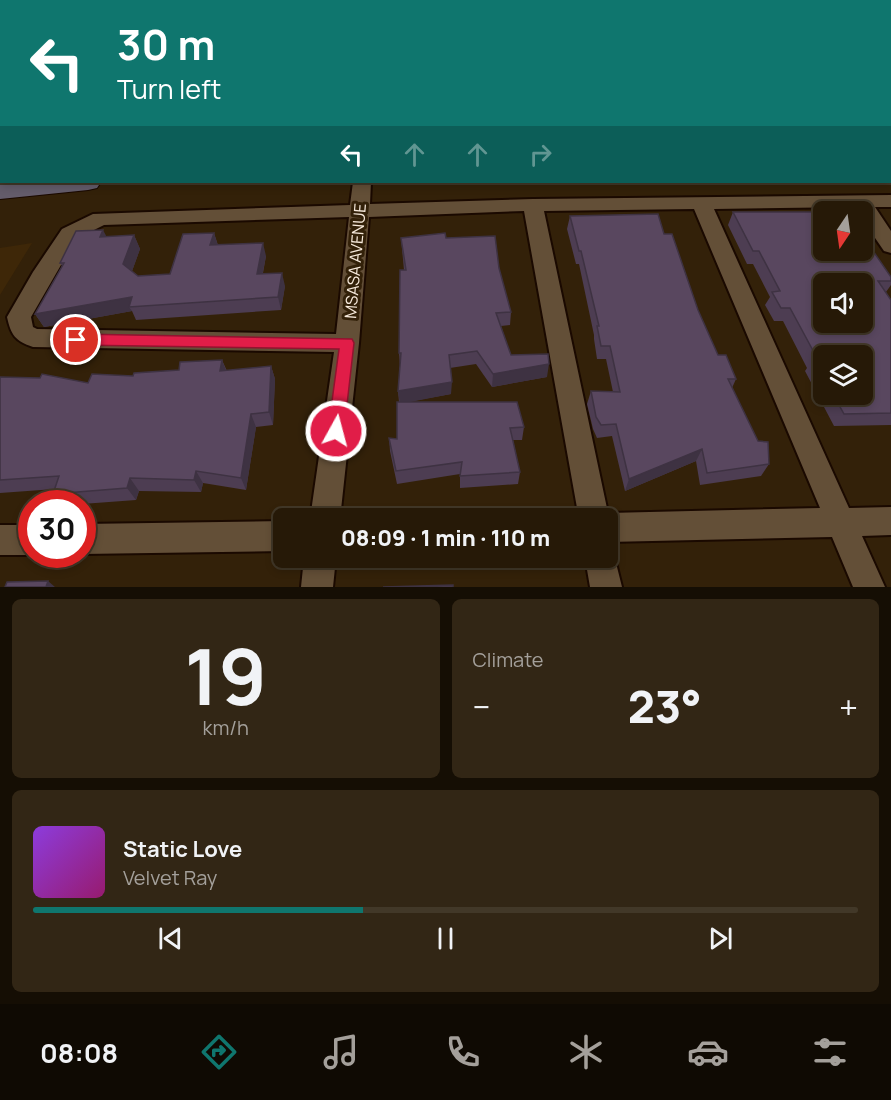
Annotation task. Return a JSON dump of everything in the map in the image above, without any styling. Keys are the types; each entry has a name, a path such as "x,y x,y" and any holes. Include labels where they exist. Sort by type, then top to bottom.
{"main road":[{"path":"0,191 78,183"}],"street":[{"name":"MSASA AVENUE","path":"326,508 347,343 362,183"},
{"path":"873,202 891,201"},
{"path":"347,343 33,338 22,332 19,316 69,234 100,219 359,209 813,203"},
{"path":"702,204 868,587"},
{"path":"533,205 592,508"},
{"path":"873,220 891,246"},
{"path":"618,527 891,521"},
{"path":"96,539 273,536"},
{"path":"0,540 18,540"},
{"path":"317,587 319,568"},
{"path":"603,568 606,587"}],"shaded area":[{"path":"32,243 0,295 0,248"}],"building":[{"path":"733,212 813,212 813,261 873,261 873,251 891,277 891,281 878,281 891,300 891,413 844,414 839,405 873,405 873,345 813,345 813,351 790,308 781,308 772,292 780,291 759,251 753,251"},
{"path":"658,214 664,234 672,234 698,310 718,355 726,355 736,379 728,379 758,441 768,442 769,464 707,473 702,449 629,479 616,424 601,425 596,417 591,391 620,392 610,346 601,346 597,326 599,326 570,216"},
{"path":"103,230 100,237 134,235 123,264 138,276 170,274 183,234 214,233 210,245 263,243 257,274 282,273 278,297 129,307 132,297 35,314 64,263 60,263 76,231"},
{"path":"445,233 446,238 495,236 499,268 511,312 496,313 511,355 548,354 549,364 493,374 477,351 449,355 452,382 398,391 401,353 399,353 400,270 406,270 401,238"},
{"path":"222,360 220,371 271,366 269,412 251,414 241,478 196,471 194,480 130,478 127,488 96,491 54,490 59,476 0,480 0,377 40,378 42,374 88,383 92,374 133,376 134,373 179,370 180,362"},
{"path":"397,402 517,402 524,427 510,428 520,472 460,476 462,462 396,471 389,438 397,439"},
{"path":"48,581 46,587 5,587 7,582"},
{"path":"453,585 453,587 383,587"}],"route":[{"path":"76,340 347,343 336,431"}]}
